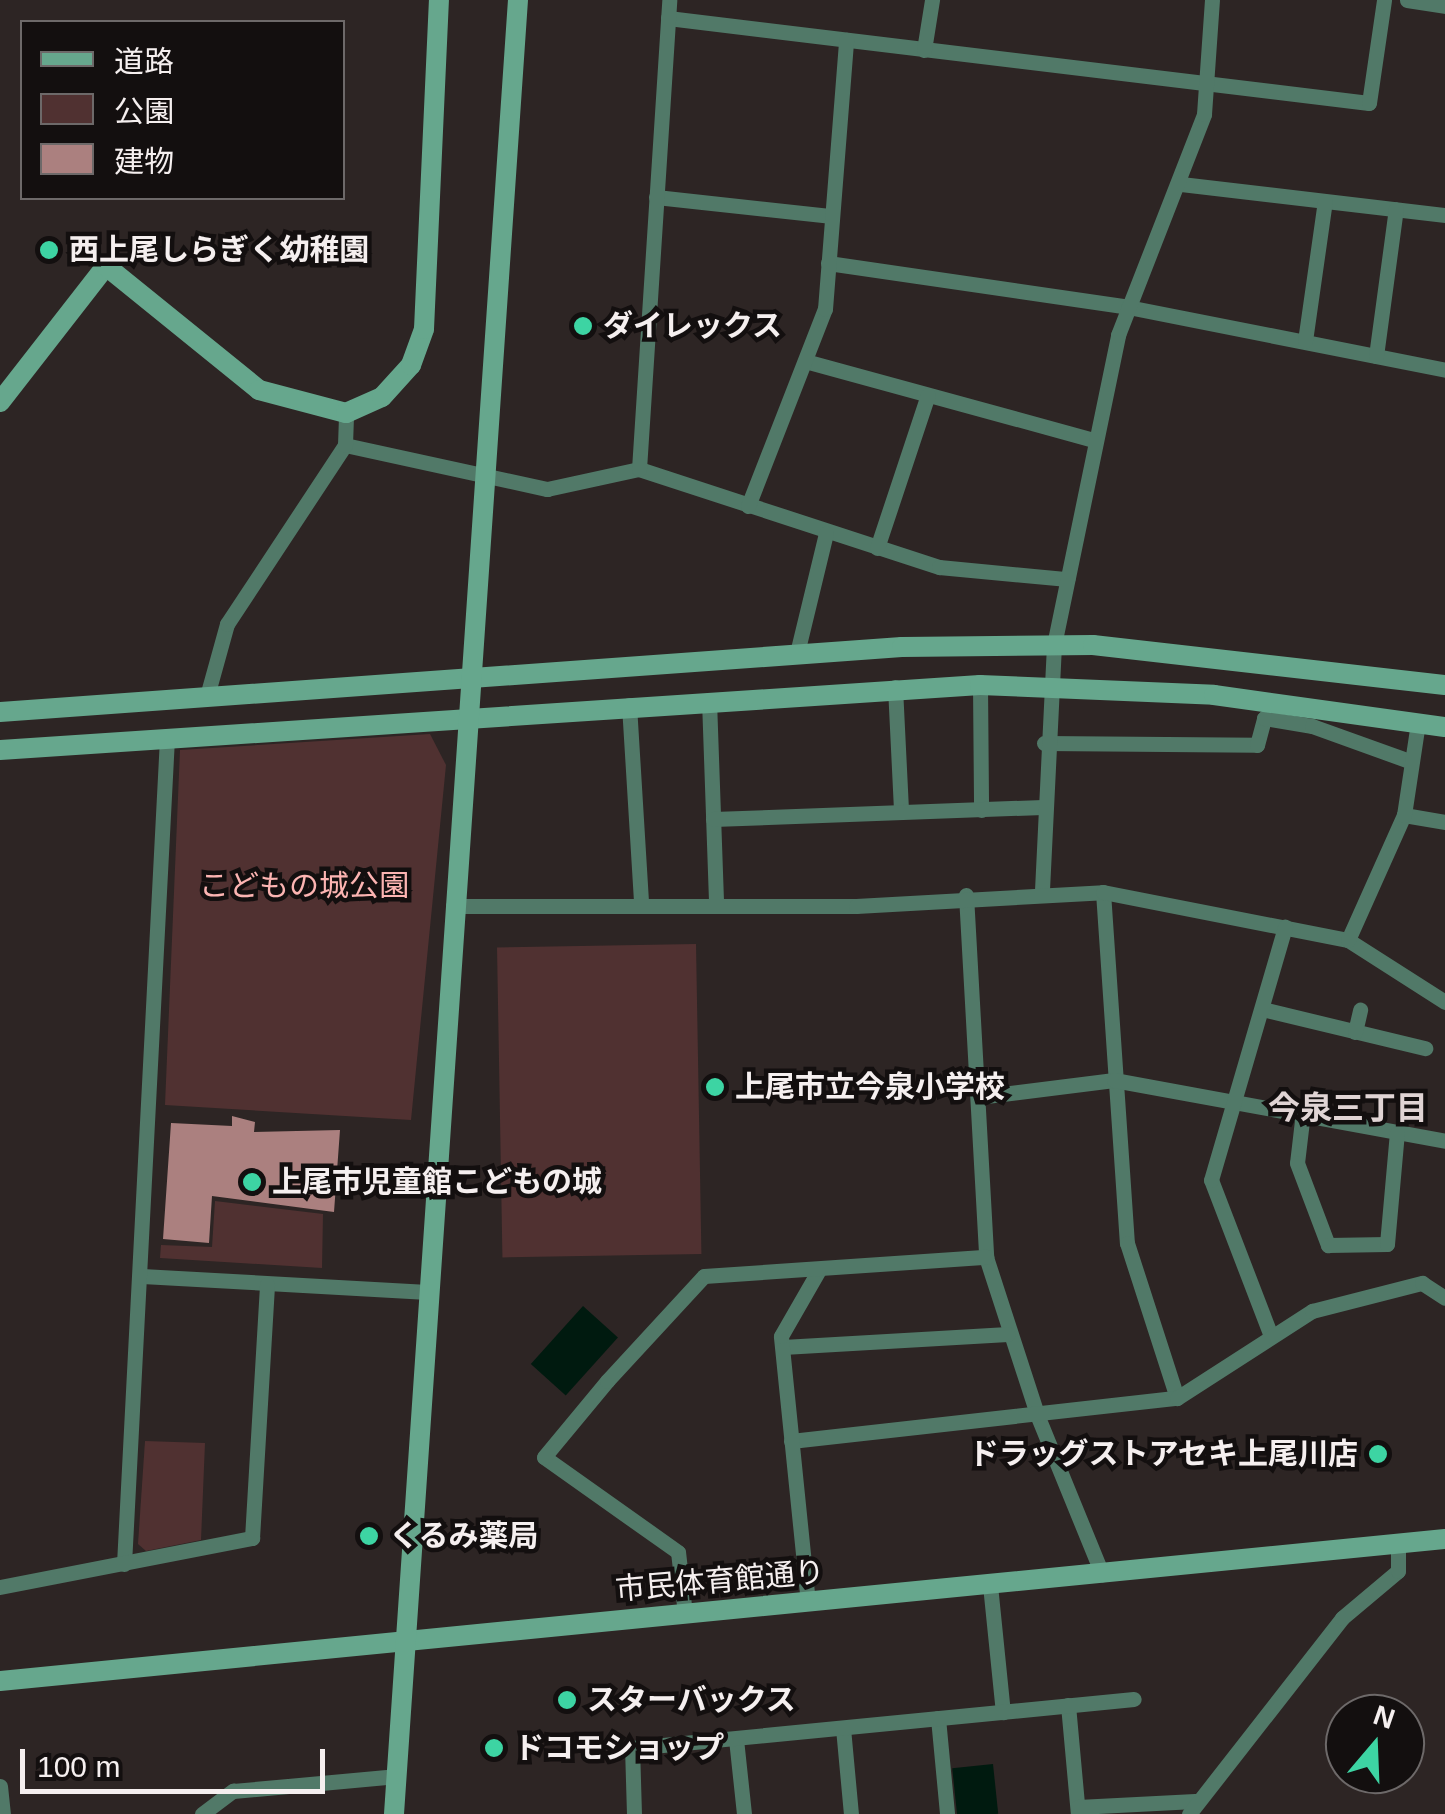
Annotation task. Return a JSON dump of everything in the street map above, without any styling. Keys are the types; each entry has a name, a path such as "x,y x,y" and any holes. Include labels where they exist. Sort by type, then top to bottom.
{"street":[{"path":"0,402 106,266 259,390 346,413 382,397 412,365 424,329 439,0"},
{"path":"394,1814 467,674 518,0"},
{"path":"638,468 669,0"},
{"path":"924,50 932,0"},
{"path":"1042,890 1044,743 1054,645 1094,440 1128,307 1181,184 1208,84 1212,0"},
{"path":"668,18 1369,102 1384,0"},
{"path":"1407,0 1445,6"},
{"path":"748,506 825,309 846,40"},
{"path":"1181,184 1445,215"},
{"path":"656,197 832,216"},
{"path":"1305,340 1325,201"},
{"path":"1376,356 1396,209"},
{"path":"828,264 1128,307 1445,370"},
{"path":"805,361 1094,440"},
{"path":"877,548 928,395"},
{"path":"207,696 227,624 344,446 346,413"},
{"path":"344,446 547,489 638,468 826,533 938,566 1067,579"},
{"path":"796,653 826,533"},
{"path":"0,712 467,674 796,653 1054,645 1253,658 1445,685"},
{"path":"980,685 981,810"},
{"path":"0,750 895,687 980,685 1214,695 1445,728"},
{"path":"895,687 901,810"},
{"path":"708,700 716,904"},
{"path":"629,705 641,904"},
{"path":"1044,743 1257,746 1264,718 1409,761"},
{"path":"1348,940 1404,815 1409,761 1418,722"},
{"path":"124,1564 142,1276 167,738"},
{"path":"712,820 901,810 1043,808"},
{"path":"1404,815 1445,822"},
{"path":"454,906 856,906 1042,890 1103,892 1348,940 1445,1002"},
{"path":"1103,892 1127,1243 1177,1398"},
{"path":"966,895 986,1257 1038,1417 1102,1574"},
{"path":"1271,1336 1212,1180 1286,928"},
{"path":"1262,1009 1425,1048"},
{"path":"1356,1032 1360,1010"},
{"path":"978,1097 1114,1080 1445,1141"},
{"path":"1303,1112 1297,1164 1328,1245 1387,1244 1397,1132"},
{"path":"685,1614 678,1552 544,1458 704,1276 986,1257"},
{"path":"808,1603 783,1347 819,1270"},
{"path":"142,1276 428,1292"},
{"path":"791,1441 1038,1417 1177,1398 1312,1311 1422,1283 1445,1298"},
{"path":"0,1587 252,1538 266,1284"},
{"path":"783,1347 1008,1334"},
{"name":"市民体育館通り","path":"0,1681 406,1638 808,1603 1445,1539"},
{"path":"1068,1705 1078,1811 1192,1808 1342,1618 1398,1571 1398,1544"},
{"path":"990,1585 1003,1712"},
{"path":"634,1814 632,1748 1134,1699"},
{"path":"938,1718 947,1814"},
{"path":"843,1728 850,1814"},
{"path":"736,1739 744,1814"},
{"path":"202,1814 234,1791 397,1776"},
{"path":"0,1786 2,1814"}],"green space":[{"name":"こどもの城公園","path":"430,734 446,765 411,1120 165,1105 180,750"},
{"path":"696,944 701,1254 502,1257 497,947"},
{"path":"215,1201 323,1214 322,1268 160,1258 161,1245 212,1247"},
{"path":"145,1441 205,1443 201,1540 146,1551 138,1544"}],"shaded area":[{"path":"583,1306 618,1337 566,1395 531,1364"},
{"path":"993,1764 998,1814 957,1814 952,1768"}],"building":[{"name":"上尾市児童館こどもの城","path":"232,1116 255,1122 254,1132 340,1130 334,1212 212,1196 209,1243 163,1239 171,1123 232,1126"}],"place":[{"name":"西上尾しらぎく幼稚園","path":"49,250"},
{"name":"ダイレックス","path":"583,326"},
{"name":"上尾市立今泉小学校","path":"715,1087"},
{"name":"上尾市児童館こどもの城","path":"252,1182"},
{"name":"ドラッグストアセキ上尾川店","path":"1378,1454"},
{"name":"くるみ薬局","path":"369,1536"},
{"name":"スターバックス","path":"567,1700"},
{"name":"ドコモショップ","path":"494,1748"}],"district":[{"name":"今泉三丁目","path":"1348,1108"}]}
